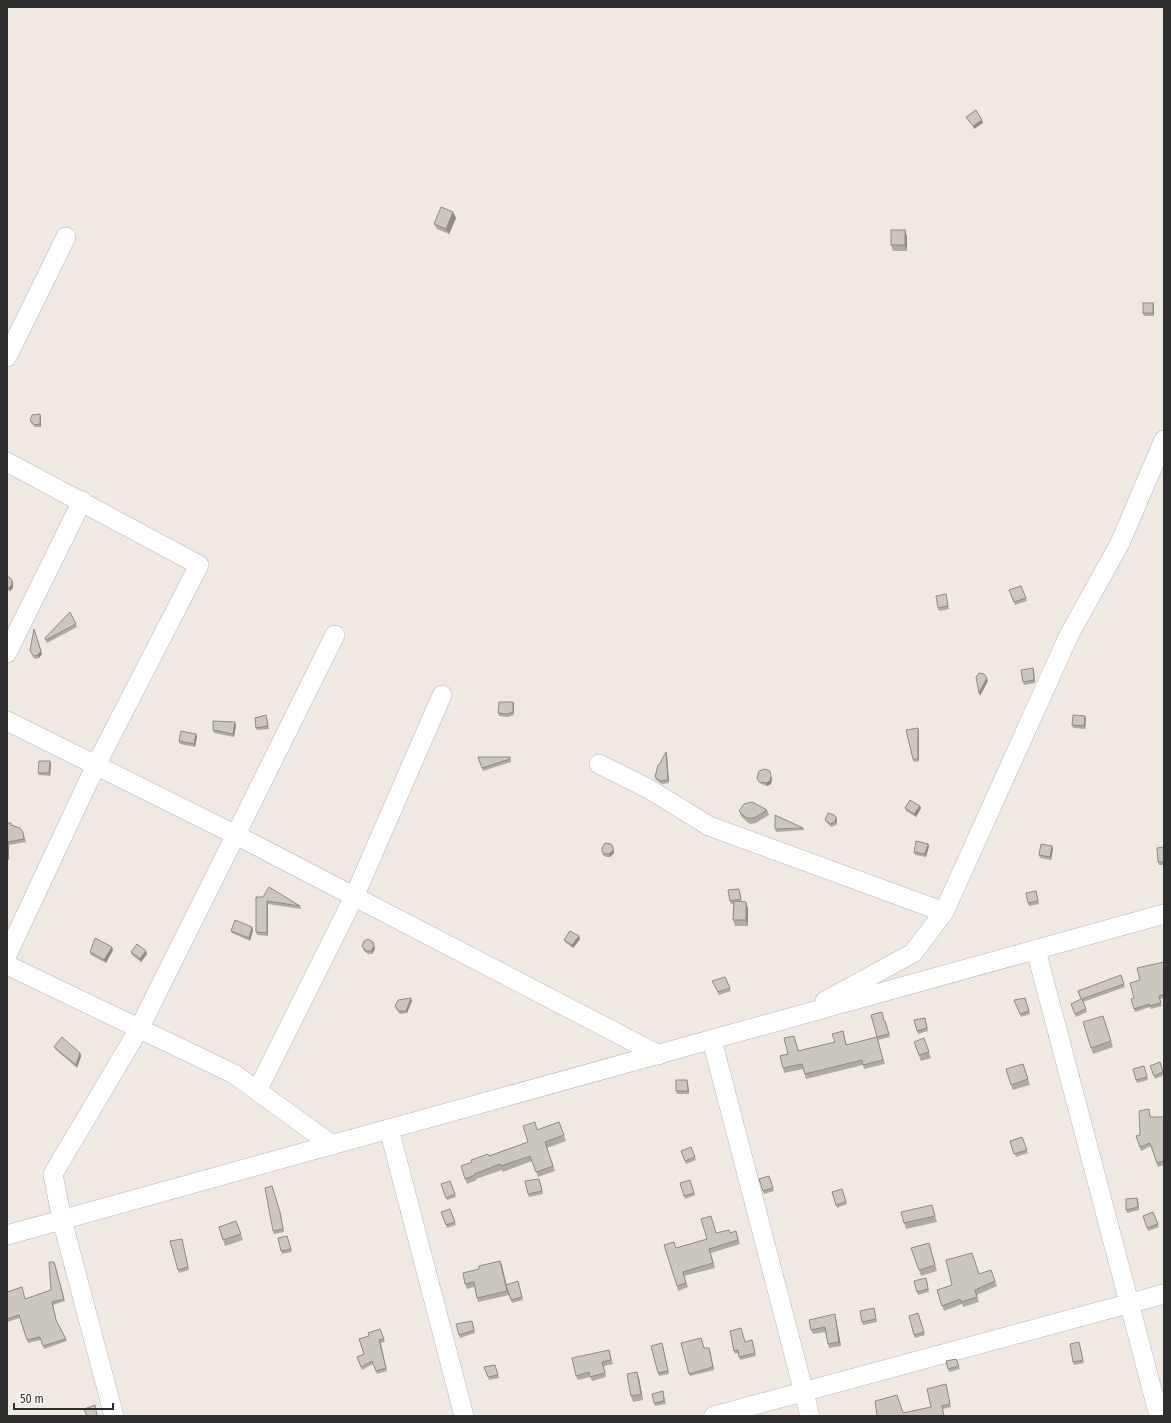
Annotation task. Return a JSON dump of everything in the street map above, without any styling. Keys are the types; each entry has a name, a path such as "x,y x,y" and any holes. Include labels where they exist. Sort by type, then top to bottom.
{"street":[{"path":"7,357 66,237"},
{"path":"797,1016 913,953 944,912 1069,635 1120,543 1164,440"},
{"path":"7,462 199,565 96,765 7,955"},
{"path":"7,653 82,501"},
{"path":"114,1416 62,1220 53,1174 139,1028 335,635"},
{"path":"257,1092 354,896 442,695"},
{"path":"7,721 236,835 659,1054"},
{"path":"599,764 649,789 709,826 944,912"},
{"path":"7,1235 1164,914"},
{"path":"1036,950 1159,1416"},
{"path":"7,965 234,1074 332,1145"},
{"path":"712,1040 810,1416"},
{"path":"389,1129 464,1416"},
{"path":"714,1416 1164,1294"}],"building":[{"path":"976,110 982,120 973,126 966,117"},
{"path":"441,207 453,212 446,229 434,224"},
{"path":"891,230 905,230 905,245 891,245"},
{"path":"1143,303 1153,303 1153,313 1143,313"},
{"path":"40,414 40,424 34,425 30,420 32,415"},
{"path":"7,577 12,580 12,585 9,588 7,588"},
{"path":"1021,586 1026,598 1014,602 1009,590"},
{"path":"946,594 948,606 938,608 936,596"},
{"path":"70,612 76,624 46,640 45,638"},
{"path":"34,629 41,651 38,655 34,656 30,650"},
{"path":"1033,668 1034,680 1023,682 1021,670"},
{"path":"979,673 984,674 987,678 979,693 976,677"},
{"path":"499,702 513,702 513,712 507,714 498,713"},
{"path":"266,715 268,726 256,728 255,718"},
{"path":"1073,715 1085,716 1084,726 1072,725"},
{"path":"213,721 235,722 233,734 213,730"},
{"path":"918,728 918,759 913,759 906,730"},
{"path":"181,731 196,734 194,744 179,741"},
{"path":"666,752 668,780 661,781 655,777 658,765"},
{"path":"478,757 510,757 510,759 482,768"},
{"path":"39,761 50,761 49,773 38,773"},
{"path":"765,769 770,771 770,781 766,783 759,782 757,778 759,771"},
{"path":"910,800 920,806 914,814 905,808"},
{"path":"752,802 767,810 754,818 745,817 739,811 744,804"},
{"path":"828,813 836,817 835,822 830,824 825,820"},
{"path":"775,815 803,828 775,829"},
{"path":"7,823 11,823 11,825 20,828 23,832 24,839 8,842 8,857 7,857"},
{"path":"916,841 928,844 925,854 914,852"},
{"path":"605,843 611,844 613,847 613,851 609,854 602,852 602,848"},
{"path":"1041,844 1052,846 1050,857 1039,855"},
{"path":"1164,847 1164,862 1158,862 1157,848"},
{"path":"269,887 300,906 267,901 267,933 256,932 256,897 263,897"},
{"path":"739,889 741,899 730,901 728,890"},
{"path":"1036,891 1038,901 1028,903 1026,893"},
{"path":"734,901 746,902 746,920 733,920"},
{"path":"235,920 252,927 249,938 231,931"},
{"path":"570,931 579,936 572,945 564,940"},
{"path":"95,938 112,947 104,960 90,952"},
{"path":"368,939 373,942 374,946 371,951 367,951 362,946 364,941"},
{"path":"137,944 146,951 140,959 131,952"},
{"path":"1164,962 1164,994 1159,996 1161,1003 1149,1006 1149,1004 1134,1009 1131,999 1134,998 1130,983 1140,980 1137,968"},
{"path":"1121,975 1124,984 1082,999 1086,1009 1075,1014 1071,1004 1081,999 1078,991"},
{"path":"725,977 730,988 718,992 712,981"},
{"path":"411,998 406,1011 399,1011 395,1006 398,1000"},
{"path":"1025,998 1029,1011 1020,1014 1014,1000"},
{"path":"882,1012 889,1034 877,1037 871,1015"},
{"path":"1103,1016 1111,1041 1091,1048 1083,1022"},
{"path":"925,1018 927,1028 917,1031 914,1020"},
{"path":"843,1031 846,1045 877,1037 883,1060 863,1065 862,1060 805,1074 802,1064 783,1068 780,1056 788,1054 784,1038 794,1036 798,1051 835,1042 832,1034"},
{"path":"62,1037 80,1053 76,1065 54,1047"},
{"path":"924,1038 929,1052 919,1055 914,1042"},
{"path":"1160,1062 1163,1072 1154,1076 1150,1066"},
{"path":"1023,1064 1028,1079 1011,1085 1006,1069"},
{"path":"1144,1066 1147,1077 1136,1080 1133,1069"},
{"path":"676,1080 687,1080 688,1091 676,1091"},
{"path":"1149,1109 1150,1117 1164,1117 1164,1161 1157,1163 1150,1143 1140,1147 1136,1136 1140,1135 1139,1111"},
{"path":"535,1122 537,1130 559,1122 564,1135 545,1142 553,1166 536,1172 530,1156 501,1166 500,1164 465,1179 461,1166 472,1162 471,1160 488,1154 489,1156 528,1142 523,1126"},
{"path":"1022,1137 1027,1150 1014,1154 1010,1141"},
{"path":"691,1147 695,1157 685,1161 681,1151"},
{"path":"769,1176 773,1188 763,1191 759,1179"},
{"path":"539,1179 542,1191 528,1194 525,1181"},
{"path":"690,1180 694,1193 684,1196 680,1183"},
{"path":"450,1181 455,1194 446,1198 441,1184"},
{"path":"272,1186 280,1212 283,1229 273,1231 265,1188"},
{"path":"842,1189 846,1202 836,1205 832,1192"},
{"path":"1137,1198 1138,1207 1126,1210 1126,1199"},
{"path":"932,1205 935,1216 904,1223 901,1212"},
{"path":"450,1209 455,1222 446,1225 441,1212"},
{"path":"1153,1212 1158,1224 1147,1228 1143,1216"},
{"path":"711,1216 716,1233 729,1230 730,1233 736,1231 738,1240 709,1249 713,1263 683,1272 686,1283 677,1286 664,1245 674,1242 676,1248 707,1239 701,1219"},
{"path":"236,1221 241,1234 223,1240 219,1227"},
{"path":"287,1236 291,1249 281,1251 278,1238"},
{"path":"182,1239 188,1267 178,1270 170,1241"},
{"path":"929,1243 935,1265 919,1270 911,1248"},
{"path":"972,1253 979,1274 991,1270 995,1281 975,1290 977,1297 961,1302 960,1299 942,1306 937,1290 952,1285 946,1260"},
{"path":"500,1261 507,1291 477,1298 474,1282 465,1284 463,1273 479,1269 479,1266"},
{"path":"49,1262 54,1262 64,1299 52,1302 56,1320 66,1339 43,1346 40,1337 27,1340 19,1315 7,1319 7,1292 22,1287 25,1299 51,1290"},
{"path":"926,1278 928,1289 917,1292 914,1281"},
{"path":"518,1281 522,1297 511,1300 506,1285"},
{"path":"874,1308 876,1319 862,1322 860,1311"},
{"path":"918,1313 924,1332 914,1335 909,1316"},
{"path":"835,1314 839,1342 828,1344 825,1327 811,1330 809,1320"},
{"path":"472,1321 474,1330 459,1335 456,1324"},
{"path":"741,1328 745,1342 752,1340 755,1353 739,1357 738,1350 734,1351 730,1331"},
{"path":"380,1329 384,1339 379,1340 386,1368 376,1371 372,1361 361,1367 357,1357 364,1354 359,1339 369,1336 368,1333"},
{"path":"701,1338 704,1348 709,1348 713,1367 689,1374 681,1343"},
{"path":"1079,1342 1083,1360 1073,1362 1070,1344"},
{"path":"662,1343 668,1371 658,1373 651,1346"},
{"path":"609,1350 611,1360 602,1362 605,1373 590,1377 589,1372 576,1376 572,1358"},
{"path":"956,1359 959,1366 948,1369 946,1361"},
{"path":"495,1365 498,1375 488,1377 484,1367"},
{"path":"637,1372 641,1394 631,1396 627,1374"},
{"path":"946,1384 950,1404 942,1406 944,1416 877,1416 875,1401 897,1395 903,1413 931,1407 927,1389"},
{"path":"663,1391 664,1401 654,1403 652,1394"},
{"path":"95,1405 97,1416 87,1416 84,1409"}]}
